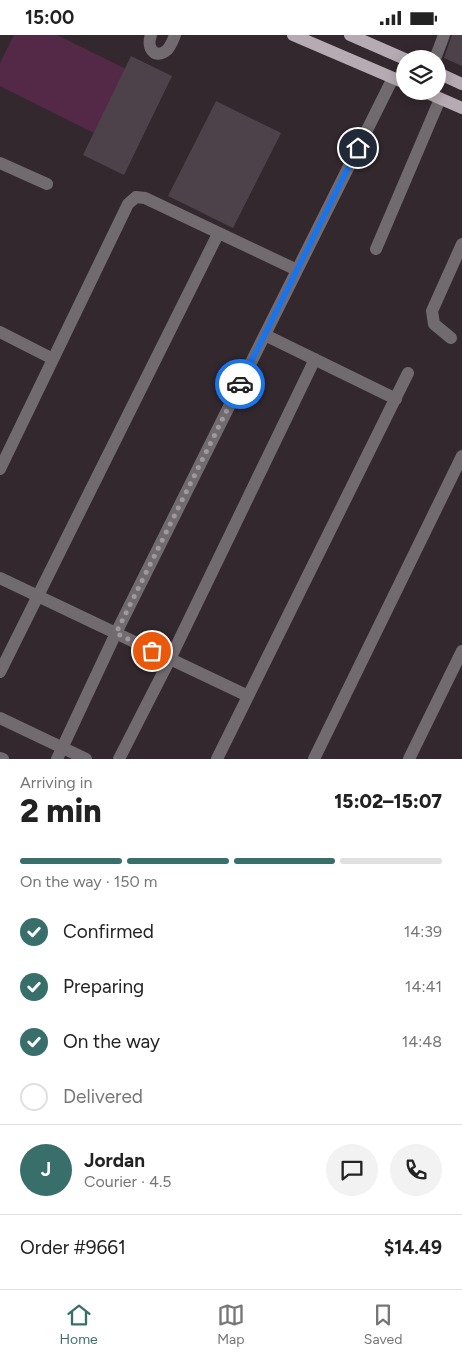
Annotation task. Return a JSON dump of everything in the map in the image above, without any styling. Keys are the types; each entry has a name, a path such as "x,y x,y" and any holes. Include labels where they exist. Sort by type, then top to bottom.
{"main road":[{"path":"293,35 396,80"},
{"path":"350,35 396,55"},
{"path":"446,77 462,84"},
{"path":"442,100 462,108"}],"street":[{"path":"151,35 148,44 154,53 166,50 175,35"},
{"path":"438,50 444,35"},
{"path":"60,753 116,633 392,78"},
{"path":"376,249 440,100"},
{"path":"0,163 47,184"},
{"path":"0,469 128,205 136,197 145,198 297,270"},
{"path":"0,672 218,234"},
{"path":"451,338 434,324 432,311 462,244"},
{"path":"0,332 53,359"},
{"path":"264,335 396,399"},
{"path":"119,759 170,659 315,359"},
{"path":"217,759 408,373"},
{"path":"314,759 462,456"},
{"path":"0,578 248,696"},
{"path":"409,759 462,651"},
{"path":"0,718 60,753 86,759"}],"shaded area":[{"path":"14,35 57,35 130,71 98,135 0,86 0,63"}],"building":[{"path":"452,35 462,35 462,66 446,59 446,52"},
{"path":"131,56 172,76 124,175 83,155"},
{"path":"216,101 281,133 233,228 168,196"}],"way so far":[{"path":"152,651 116,633 240,384"}],"route":[{"path":"240,384 358,148"}]}
